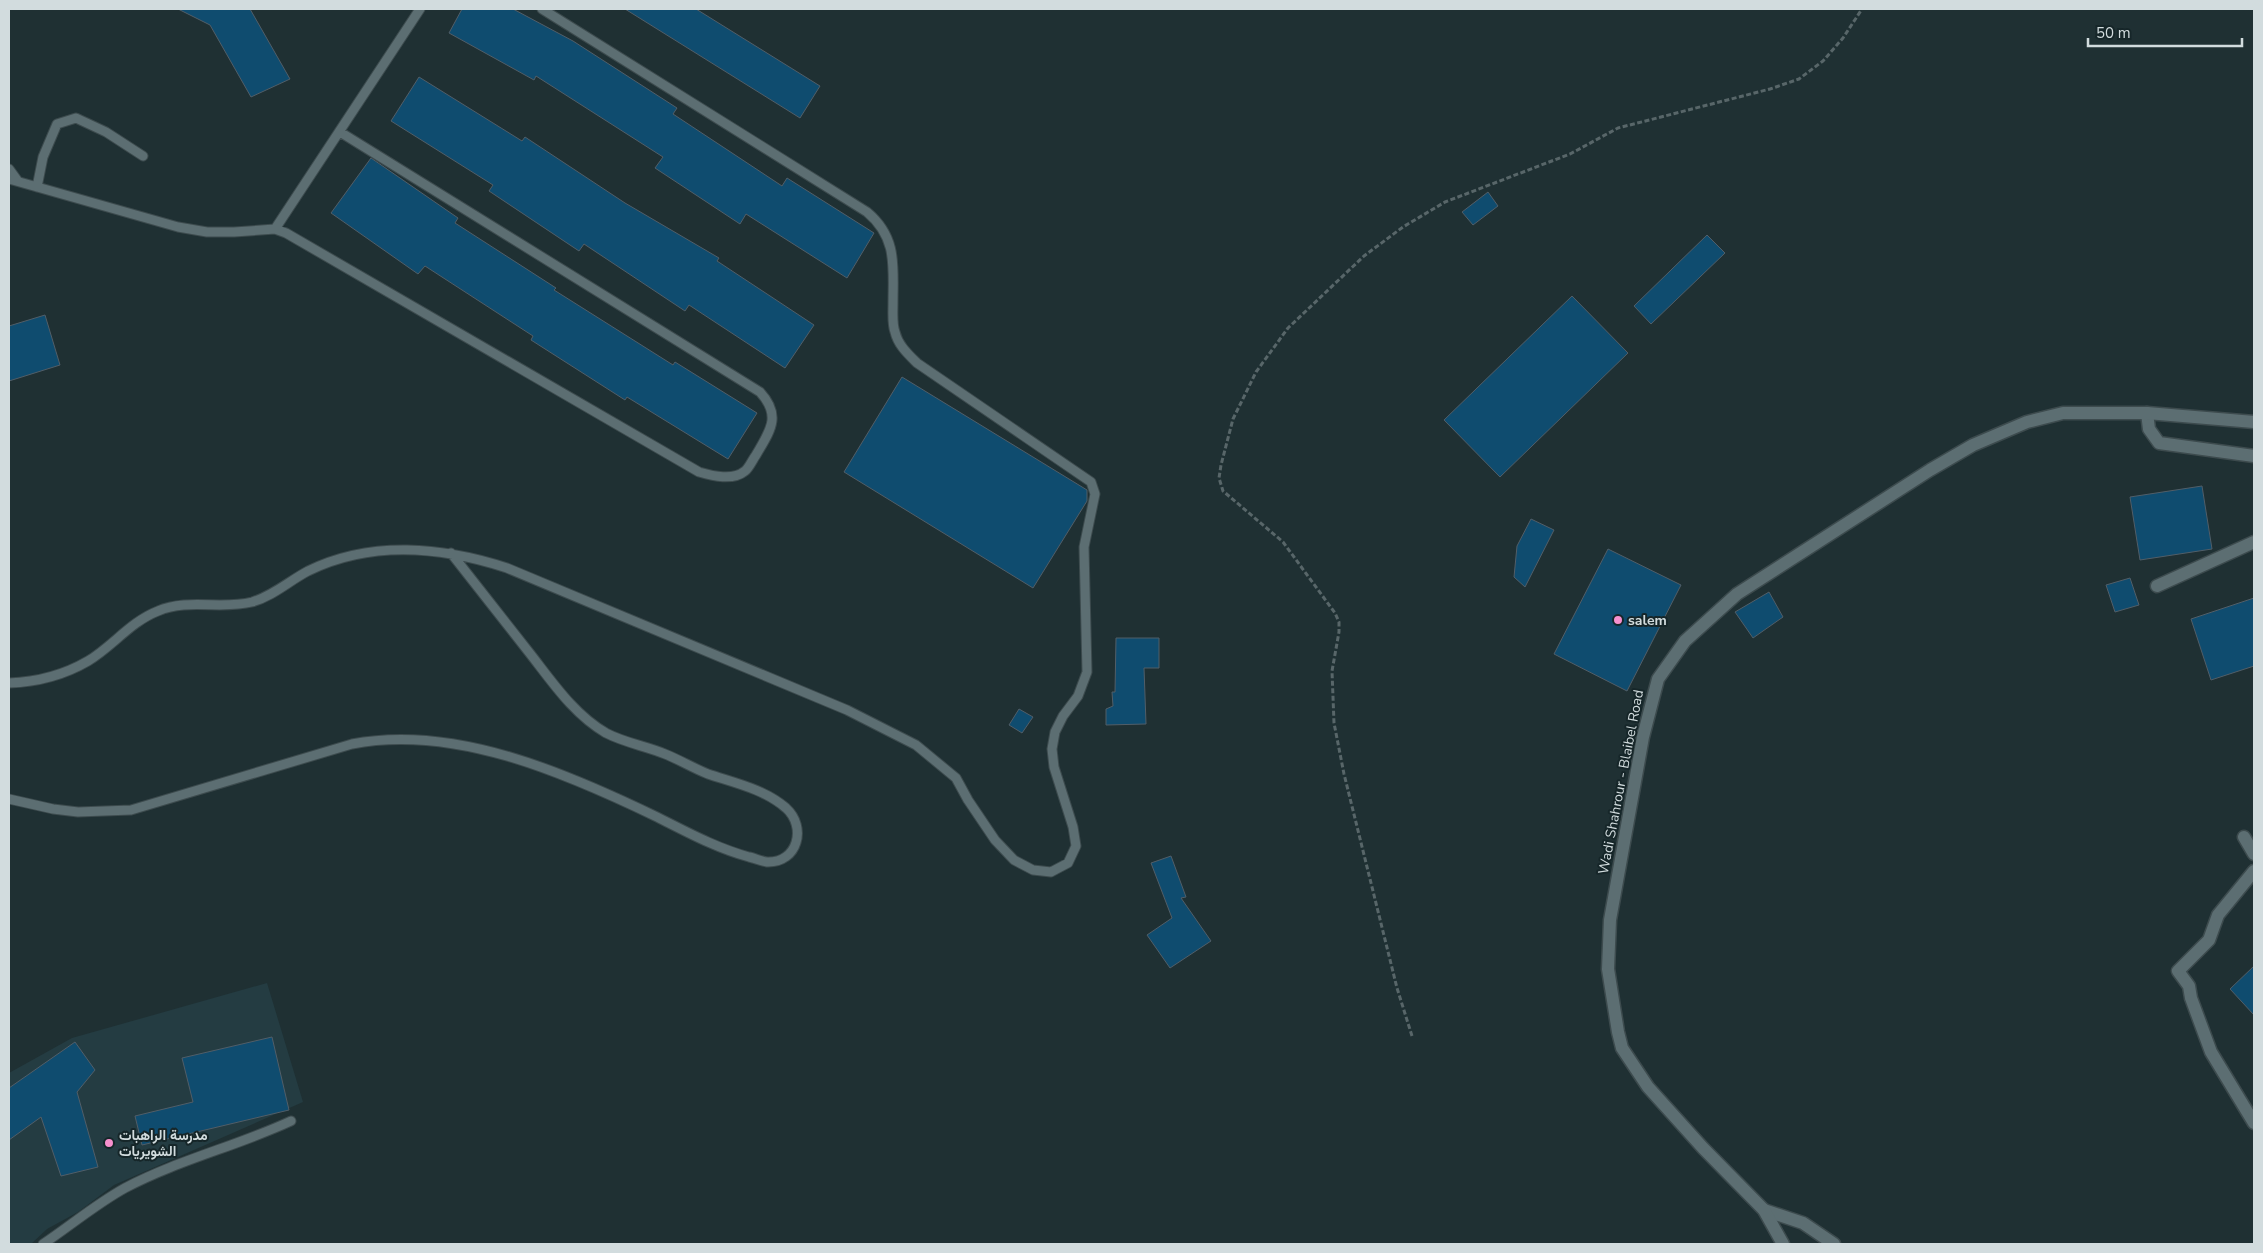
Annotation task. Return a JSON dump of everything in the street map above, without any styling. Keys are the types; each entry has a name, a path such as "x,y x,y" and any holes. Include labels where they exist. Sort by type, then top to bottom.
{"street":[{"name":"Wadi Shahrour - Blaibel Road","path":"1783,1244 1764,1210 1703,1148 1648,1087 1622,1048 1618,1032 1608,969 1610,920 1643,737 1658,679 1685,641 1737,594 1930,470 1973,445 2027,422 2063,413 2147,413 2254,422"},
{"path":"2147,413 2149,429 2159,443 2254,456"},
{"path":"2156,586 2254,542"},
{"path":"2244,837 2254,854"},
{"path":"2254,871 2218,915 2209,940 2178,971 2189,986 2191,998 2211,1052 2254,1123"},
{"path":"1764,1210 1803,1223 1834,1244"}],"lane":[{"path":"275,229 420,9"},
{"path":"9,683 25,682 58,675 89,661 136,622 160,610 186,604 233,605 252,602 270,594 308,571 342,559 377,551 413,549 451,553 480,559 507,568 847,710 916,745 956,778 968,800 995,840 1014,860 1032,870 1051,872 1068,863 1076,846 1073,827 1054,767 1052,749 1055,732 1063,716 1078,696 1087,672 1084,546 1095,494 1091,482 917,363 903,349 894,332 893,262 889,241 880,223 874,217 542,9"},
{"path":"38,187 44,156 57,124 76,118 106,132 143,156"},
{"path":"9,169 13,180 178,227 225,232 275,229 286,233 699,472 714,476 730,476 745,471 769,433 773,422 772,411 768,401 760,392 340,132"},
{"path":"9,799 53,809 78,812 131,810 352,744 375,739 402,738 440,742 550,769 626,802 724,850 767,862 781,860 792,851 798,840 798,826 792,814 779,802 749,787 710,774 663,753 634,745 606,732 570,705 451,553"},
{"path":"9,688 25,682"},
{"path":"43,1244 124,1189 181,1163 258,1136 291,1121"}],"path":[{"path":"1412,1036 1387,950 1344,774 1334,723 1332,671 1340,632 1339,622 1335,613 1283,542 1223,491 1219,478 1220,465 1233,419 1256,372 1288,328 1364,256 1403,227 1445,202 1570,154 1618,128 1770,89 1798,79 1823,61 1843,38 1862,9"}],"shaded area":[{"name":"مدرسة الراهبات الشويريات","path":"267,983 303,1102 114,1185 78,1212 47,1229 31,1244 9,1244 9,1073 72,1038"}],"building":[{"path":"178,9 250,9 290,79 251,97 210,25"},
{"path":"462,9 513,9 573,41 677,108 673,114 782,186 787,178 874,233 847,278 746,214 740,224 655,168 663,157 536,76 534,80 449,33"},
{"path":"625,9 696,9 820,86 800,118"},
{"path":"419,77 522,141 525,137 625,203 719,258 717,261 814,325 785,368 689,305 685,311 584,244 579,251 489,191 493,185 391,121"},
{"path":"371,158 458,218 455,223 556,288 554,290 673,365 675,362 757,413 728,459 627,397 625,400 531,340 533,336 425,266 418,274 331,213"},
{"path":"1488,192 1498,206 1473,225 1462,212"},
{"path":"1707,235 1725,253 1651,324 1634,306"},
{"path":"1572,296 1628,353 1500,477 1444,420"},
{"path":"45,315 60,365 9,381 9,326"},
{"path":"902,377 1087,490 1087,501 1033,588 844,472"},
{"path":"2202,486 2212,549 2140,560 2130,497"},
{"path":"1531,519 1554,530 1525,587 1514,577 1517,546"},
{"name":"salem","path":"1608,549 1681,585 1627,691 1554,654"},
{"path":"2130,578 2139,605 2115,612 2106,585"},
{"path":"1769,592 1783,617 1753,638 1735,612"},
{"path":"2254,598 2254,666 2211,680 2191,619"},
{"path":"1116,638 1159,638 1159,668 1144,668 1146,724 1106,725 1106,709 1113,706 1112,692 1115,692"},
{"path":"1019,709 1033,717 1022,733 1009,725"},
{"path":"1171,856 1186,897 1181,898 1211,941 1170,968 1147,935 1172,918 1151,863"},
{"path":"2254,966 2254,1015 2230,989"},
{"path":"272,1037 289,1110 142,1145 135,1116 193,1102 182,1058"},
{"path":"75,1042 95,1070 77,1092 98,1167 61,1176 41,1117 9,1140 9,1088"}],"place":[{"name":"salem","path":"1618,620"},
{"name":"مدرسة الراهبات الشويريات","path":"109,1143"}]}
